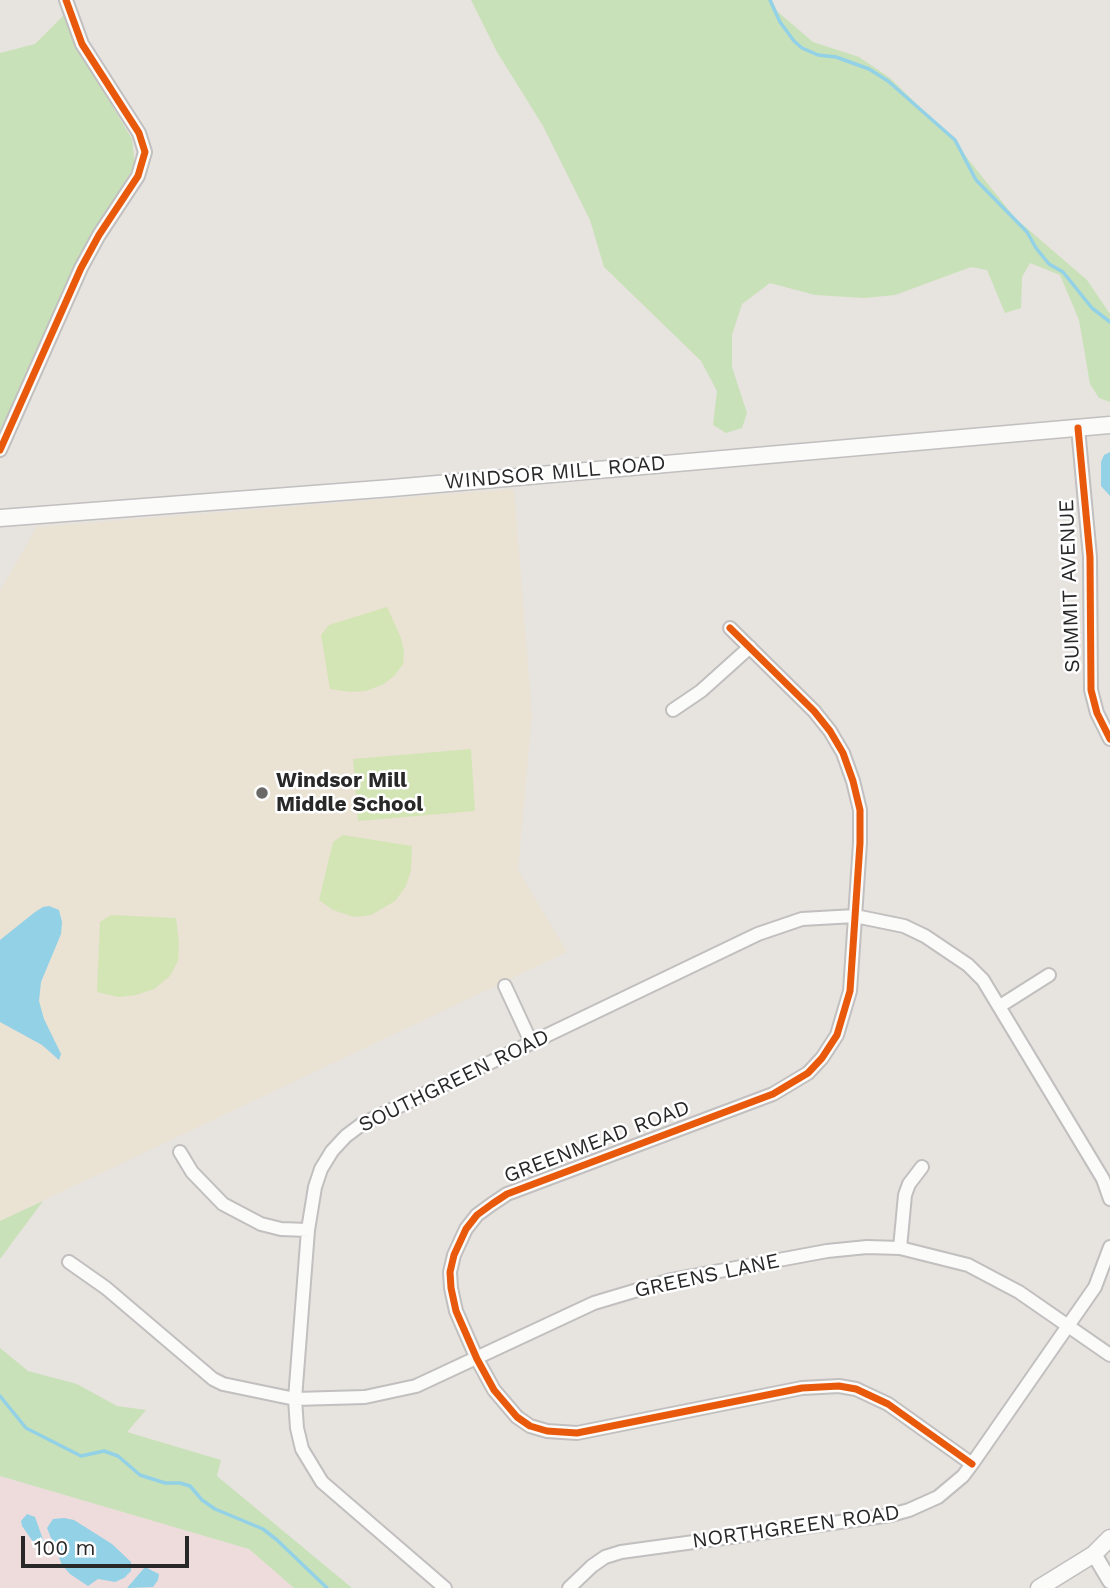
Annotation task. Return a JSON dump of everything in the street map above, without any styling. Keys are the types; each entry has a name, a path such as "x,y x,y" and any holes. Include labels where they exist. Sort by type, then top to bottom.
{"main road":[{"name":"WINDSOR MILL ROAD","path":"0,518 379,489 1110,425"},
{"path":"1039,1588 1094,1554 1110,1538"}],"street":[{"path":"0,450 80,268 138,176 145,152 139,133 82,44 66,0"},
{"name":"SUMMIT AVENUE","path":"1078,428 1090,557 1091,690 1097,713 1110,739"},
{"name":"GREENMEAD ROAD","path":"730,628 814,711 843,753 853,781 860,810 860,844 850,991 837,1035 808,1073 773,1094 507,1194 477,1216 458,1243 450,1272 456,1311 494,1390 506,1406 530,1426 547,1431 577,1433 802,1388 839,1386 856,1389 888,1404 972,1464"},
{"path":"673,710 701,691 750,647"},
{"path":"855,916 904,926 945,948 983,980 1103,1179 1110,1199"},
{"name":"SOUTHGREEN ROAD","path":"445,1588 323,1482 302,1449 295,1399 308,1230 315,1187 321,1169 332,1151 362,1124 531,1042 782,925 802,919 855,916"},
{"path":"1000,1006 1049,975"},
{"path":"505,986 531,1042"},
{"path":"180,1152 208,1190 233,1210 261,1224 281,1229 308,1230"},
{"path":"900,1248 905,1195 909,1184 922,1167"},
{"name":"GREENS LANE","path":"69,1262 106,1288 213,1379 223,1384 295,1399 338,1399 416,1386 594,1303 671,1280 827,1251 867,1247 900,1248 968,1265 997,1279 1110,1355"},
{"name":"NORTHGREEN ROAD","path":"569,1588 605,1557 621,1552 877,1517 909,1510 939,1497 963,1476 972,1464 1095,1287 1110,1247"},
{"path":"1094,1554 1110,1581"}],"shaded area":[{"name":"Windsor Mill Middle School","path":"514,489 532,715 518,870 567,952 0,1221 0,591 37,527"},
{"path":"0,1476 249,1549 294,1588 0,1588"}],"green space":[{"path":"471,0 769,0 772,7 813,42 859,57 890,78 952,139 1015,218 1087,280 1110,314 1110,402 1099,398 1090,384 1079,320 1060,275 1030,263 1022,277 1021,308 1005,313 987,270 971,267 895,295 864,298 815,295 770,283 742,304 732,335 732,367 747,413 742,428 726,433 713,425 717,391 701,361 604,267 590,220 543,126 497,52"},
{"path":"64,15 85,61 132,139 135,165 100,222 0,430 0,53 35,44"},
{"path":"387,607 401,638 403,664 384,684 366,691 330,689 321,635 329,625"},
{"path":"471,749 475,811 358,821 353,759"},
{"path":"343,835 412,846 411,870 406,886 395,901 371,915 354,917 333,910 319,900 333,842"},
{"path":"111,915 176,918 178,961 170,976 154,989 118,997 97,992 100,922"},
{"path":"43,1201 0,1259 0,1221"},
{"path":"0,1348 28,1371 77,1384 117,1406 146,1410 127,1432 221,1460 217,1476 352,1588 294,1588 249,1549 0,1476"}],"water":[{"path":"1110,452 1110,496 1101,486 1101,462 1104,455"},
{"path":"49,906 59,910 61,934 41,982 39,1001 44,1019 61,1054 59,1060 42,1045 0,1022 0,940 35,912"},
{"path":"27,1514 35,1517 45,1545 41,1550 22,1526 21,1521"},
{"path":"53,1519 74,1520 112,1544 131,1562 131,1571 115,1582 98,1579 88,1586 70,1574 62,1565 47,1528"},
{"path":"145,1567 159,1574 153,1587 127,1588"}],"waterway":[{"path":"770,0 780,22 802,48 869,69 888,81 955,140 976,180 1027,232 1049,264 1063,272 1092,308 1110,322"},
{"path":"0,1396 26,1428 81,1456 104,1451 118,1456 140,1475 165,1483 190,1486 202,1500 215,1509 263,1529 327,1588"}],"cycle path":[{"path":"0,450 81,268 138,176 145,152 139,133 82,44 66,0"},
{"path":"1078,428 1090,557 1091,690 1097,713 1110,739"},
{"path":"730,628 814,711 843,753 853,781 860,810 860,843 850,991 837,1035 808,1073 773,1094 507,1194 492,1204 477,1215 466,1229 454,1255 450,1272 456,1311 494,1390 517,1417 530,1426 547,1431 577,1433 802,1388 839,1386 856,1389 888,1404 972,1464"}],"place":[{"name":"Windsor Mill Middle School","path":"262,793"}]}
